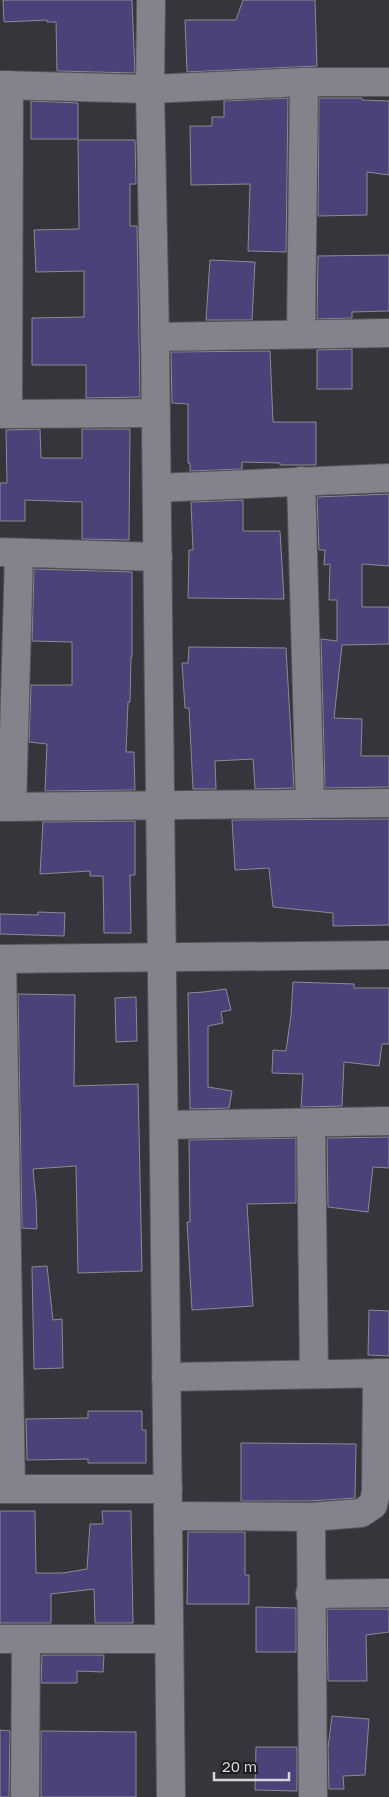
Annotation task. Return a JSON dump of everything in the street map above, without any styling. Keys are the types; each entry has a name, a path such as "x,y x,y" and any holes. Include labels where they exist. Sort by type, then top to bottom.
{"street":[{"path":"151,0 150,89 158,557 171,1797"},
{"path":"300,334 304,82"},
{"path":"156,413 4,414 5,85 150,89 304,82 389,82"},
{"path":"155,337 389,333"},
{"path":"157,488 389,478"},
{"path":"301,482 310,804"},
{"path":"158,557 10,552 6,807 389,803"},
{"path":"168,1489 6,1489 1,959 389,955"},
{"path":"164,1126 389,1121"},
{"path":"310,1123 314,1374"},
{"path":"166,1378 383,1373 376,1492 373,1505 361,1513 311,1517 168,1516"},
{"path":"311,1517 310,1594 313,1797"},
{"path":"310,1594 389,1593"},
{"path":"25,1797 13,1639 169,1639"}],"building":[{"path":"3,0 132,0 135,73 57,71 56,22 47,22 47,20 4,22"},
{"path":"243,0 315,0 317,66 187,72 185,20 236,20"},
{"path":"288,98 286,252 248,251 250,184 191,185 190,126 212,126 212,117 224,117 224,101"},
{"path":"319,98 362,98 362,100 389,101 389,175 367,172 367,215 318,216"},
{"path":"31,101 78,103 78,139 31,139"},
{"path":"78,140 135,140 136,184 130,184 130,226 137,226 140,397 86,398 86,365 32,365 32,318 84,317 84,271 36,272 34,230 79,229"},
{"path":"389,255 389,311 352,312 352,318 317,319 318,256"},
{"path":"210,260 255,262 252,320 206,320"},
{"path":"352,349 352,389 317,389 317,350"},
{"path":"270,351 273,422 316,422 316,465 242,462 242,469 190,471 190,463 188,463 188,404 172,403 171,352"},
{"path":"40,429 41,458 82,458 82,429 130,429 129,540 82,539 82,502 25,500 25,521 0,521 0,483 7,483 6,430"},
{"path":"389,494 389,566 362,564 362,607 389,607 389,644 342,645 334,718 362,719 361,756 389,756 389,787 325,788 321,639 337,641 337,600 329,600 330,564 324,565 325,550 319,550 317,497"},
{"path":"243,500 243,531 280,531 284,599 188,598 189,550 193,550 191,502"},
{"path":"34,569 132,572 132,657 126,752 134,752 135,790 45,791 47,744 29,742 31,685 72,685 72,642 32,641"},
{"path":"189,647 286,648 294,788 255,789 253,759 215,761 216,789 193,789 189,708 185,708 182,663 188,663"},
{"path":"389,819 389,925 333,926 333,913 273,907 269,868 235,870 232,820"},
{"path":"135,821 135,875 130,875 131,933 104,933 103,876 90,876 90,871 40,874 43,822"},
{"path":"38,912 65,913 64,936 0,934 0,914 38,915"},
{"path":"293,982 354,984 354,988 389,988 389,1044 382,1044 379,1066 344,1062 342,1106 301,1107 303,1074 272,1073 273,1050 286,1051"},
{"path":"226,989 231,1010 221,1012 223,1023 208,1026 208,1087 232,1091 229,1108 190,1109 188,993"},
{"path":"18,994 75,995 74,1086 138,1084 142,1271 78,1273 76,1166 33,1169 37,1229 22,1228"},
{"path":"136,997 137,1041 116,1042 115,998"},
{"path":"389,1137 389,1168 373,1167 368,1212 328,1207 327,1138"},
{"path":"296,1138 296,1203 247,1204 253,1306 192,1310 187,1222 190,1222 189,1140"},
{"path":"47,1266 53,1320 62,1319 63,1368 34,1369 32,1267"},
{"path":"369,1310 389,1311 389,1356 368,1355"},
{"path":"88,1411 142,1411 142,1430 146,1430 146,1463 88,1463 88,1459 27,1460 26,1419 88,1418"},
{"path":"241,1443 356,1444 355,1498 310,1501 241,1501"},
{"path":"0,1511 35,1511 36,1573 63,1573 87,1569 90,1524 103,1524 102,1511 131,1511 133,1623 95,1623 94,1589 51,1594 51,1623 0,1623"},
{"path":"188,1532 245,1532 245,1575 249,1575 249,1604 187,1604"},
{"path":"256,1607 296,1608 296,1652 256,1652"},
{"path":"327,1609 389,1609 389,1632 366,1635 367,1681 328,1681"},
{"path":"42,1655 104,1655 103,1672 77,1671 77,1683 41,1683"},
{"path":"332,1716 369,1719 365,1775 343,1776 344,1789 329,1789 328,1748"},
{"path":"0,1730 10,1731 9,1797 0,1797"},
{"path":"41,1731 136,1732 136,1797 41,1797"},
{"path":"256,1747 297,1747 297,1791 255,1790"}]}
